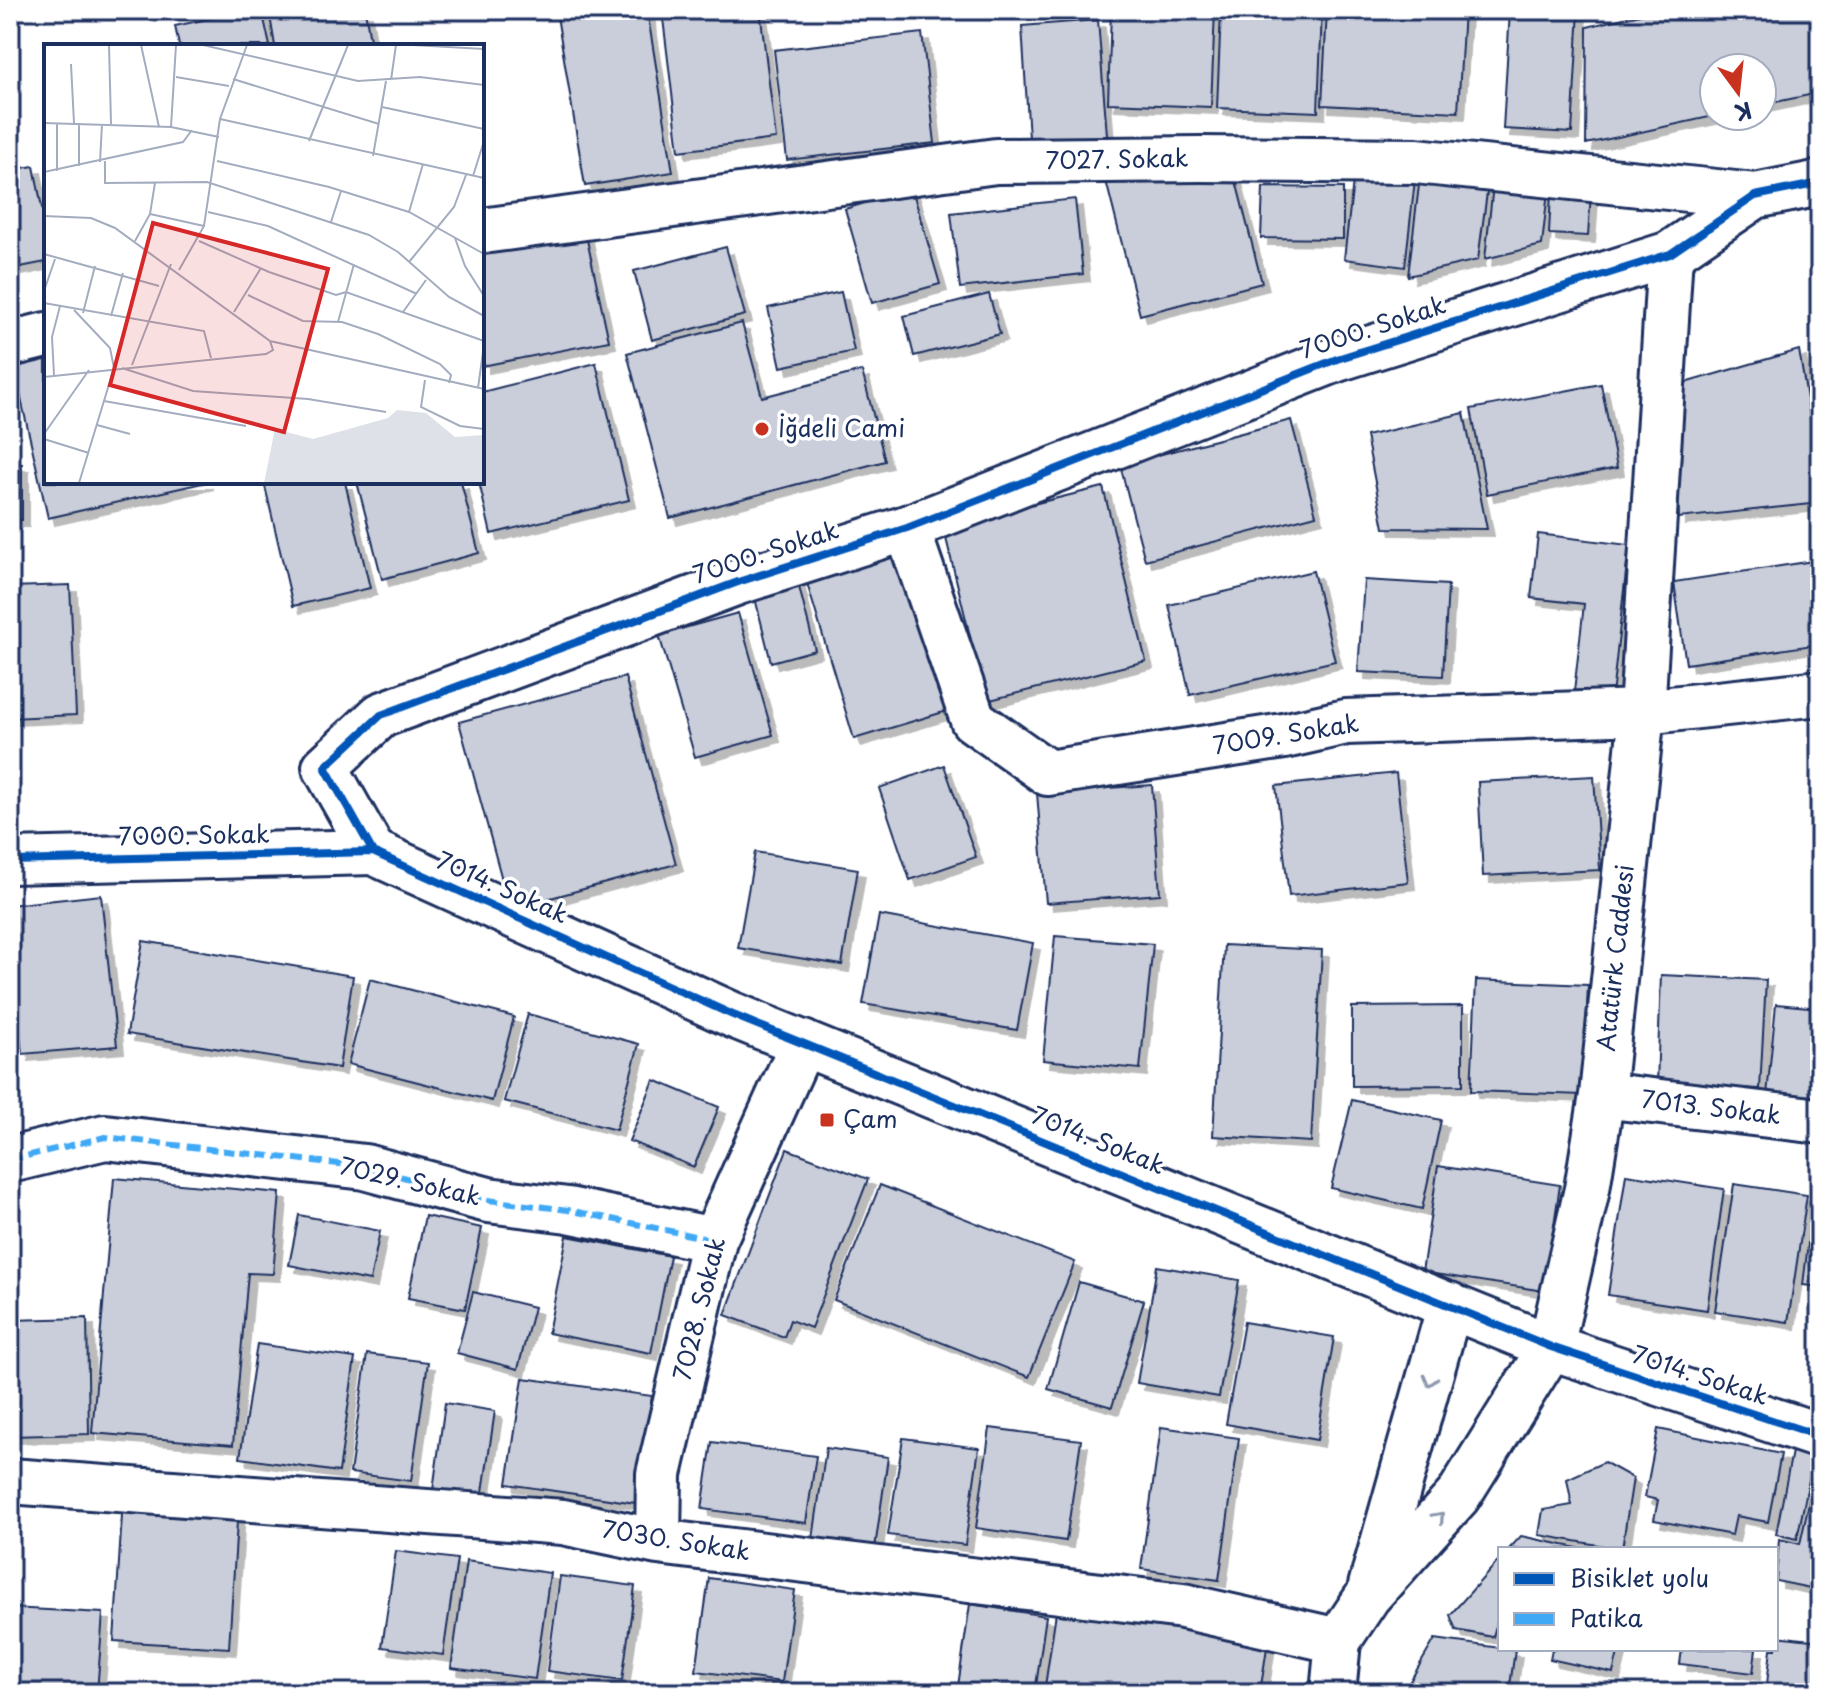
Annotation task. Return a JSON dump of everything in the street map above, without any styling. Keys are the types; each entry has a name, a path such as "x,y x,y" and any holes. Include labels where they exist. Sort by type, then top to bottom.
{"street":[{"name":"7027. Sokak","path":"484,231 996,161 1416,161 1755,196"},
{"path":"1755,196 1820,183"},
{"name":"7000. Sokak","path":"10,861 373,852 325,767 381,715 738,582 907,528 1337,359 1670,254 1755,196"},
{"name":"Atatürk Caddesi","path":"1333,1693 1338,1641 1368,1596 1458,1496 1551,1347 1587,1189 1602,1095 1642,712 1670,254"},
{"path":"10,344 44,336"},
{"name":"7009. Sokak","path":"907,528 973,720 1048,773 1284,736 1346,722 1642,712 1820,693"},
{"name":"7014. Sokak","path":"373,852 733,1015 1551,1347 1820,1436"},
{"name":"7028. Sokak","path":"658,1542 659,1474 714,1240 803,1043"},
{"name":"7013. Sokak","path":"1602,1095 1820,1121"},
{"name":"7029. Sokak","path":"10,1160 105,1137 365,1167 488,1200 568,1210 714,1240"},
{"name":"Atatürk Caddesi","path":"1368,1596 1450,1305"},
{"name":"7030. Sokak","path":"10,1481 563,1522 658,1542 1183,1606 1338,1641"}],"building":[{"path":"262,10 270,44 179,44 175,26"},
{"path":"269,10 365,10 371,44 275,44"},
{"path":"556,10 647,10 673,172 585,186"},
{"path":"662,10 760,10 776,139 679,151"},
{"path":"1111,10 1215,10 1211,107 1108,103"},
{"path":"1221,10 1322,10 1318,112 1217,108"},
{"path":"1327,10 1464,10 1458,112 1322,105"},
{"path":"1510,10 1579,10 1572,133 1503,129"},
{"path":"1656,10 1817,10 1814,94 1778,102 1778,52 1698,52 1698,120 1586,144 1587,27"},
{"path":"1098,20 1108,148 1030,154 1022,26"},
{"path":"922,33 935,143 787,160 774,50"},
{"path":"34,166 44,218 44,262 10,269 10,170"},
{"path":"1103,169 1234,173 1262,283 1140,315"},
{"path":"1354,173 1415,180 1405,267 1344,259"},
{"path":"1420,177 1488,185 1478,260 1408,276"},
{"path":"1493,185 1548,191 1542,245 1485,259"},
{"path":"1263,187 1343,188 1343,239 1261,238"},
{"path":"912,189 940,284 872,303 845,209"},
{"path":"1551,192 1591,193 1588,236 1549,234"},
{"path":"1075,199 1083,274 960,288 951,213"},
{"path":"584,226 609,341 484,366 484,247"},
{"path":"726,247 745,315 652,340 634,271"},
{"path":"841,292 854,351 781,367 768,308"},
{"path":"989,294 1000,334 914,356 904,316"},
{"name":"İğdeli Cami","path":"742,323 762,397 862,371 885,461 670,518 627,353"},
{"path":"1799,350 1820,478 1820,503 1679,518 1674,386"},
{"path":"44,351 44,484 198,484 48,518 12,359"},
{"path":"596,363 629,500 491,534 479,484 484,484 484,391"},
{"path":"1601,384 1617,468 1487,494 1471,409"},
{"path":"1464,413 1487,529 1384,528 1366,436"},
{"path":"1291,420 1316,515 1145,560 1120,465"},
{"path":"10,464 22,464 22,520 10,520"},
{"path":"264,484 345,484 370,588 293,606"},
{"path":"358,484 462,484 479,553 382,579"},
{"path":"1103,487 1146,661 986,701 943,526"},
{"path":"1538,534 1629,545 1611,705 1573,700 1584,604 1531,598"},
{"path":"909,549 957,708 854,739 806,580"},
{"path":"1820,560 1820,644 1686,664 1674,582"},
{"path":"1313,571 1335,661 1190,695 1169,605"},
{"path":"796,575 815,650 771,662 752,586"},
{"path":"1364,580 1448,585 1443,676 1358,672"},
{"path":"70,585 76,715 10,718 10,587"},
{"path":"738,613 773,735 695,757 659,635"},
{"path":"625,677 676,864 510,909 459,722"},
{"path":"944,765 976,857 910,880 879,788"},
{"path":"1396,773 1408,882 1289,896 1276,786"},
{"path":"1594,776 1600,870 1483,876 1478,782"},
{"path":"1152,785 1160,894 1046,903 1037,793"},
{"path":"755,852 858,869 842,965 738,948"},
{"path":"101,895 117,1046 22,1054 10,940 10,905"},
{"path":"879,915 1033,943 1017,1030 863,1004"},
{"path":"1055,936 1153,944 1140,1069 1043,1060"},
{"path":"143,941 353,976 339,1068 127,1034"},
{"path":"1224,945 1322,950 1311,1142 1213,1136"},
{"path":"1661,975 1766,980 1760,1089 1657,1084"},
{"path":"370,979 514,1017 492,1101 348,1064"},
{"path":"1476,980 1588,985 1583,1095 1471,1091"},
{"path":"1776,1004 1820,1008 1820,1100 1767,1095"},
{"path":"1463,1006 1463,1085 1352,1086 1352,1007"},
{"path":"528,1014 639,1044 616,1130 504,1101"},
{"path":"654,1080 719,1107 694,1167 629,1141"},
{"path":"1352,1100 1441,1120 1422,1209 1331,1188"},
{"path":"787,1149 868,1179 811,1328 790,1320 784,1337 725,1315"},
{"path":"1820,1161 1820,1287 1803,1285"},
{"path":"1438,1166 1560,1185 1544,1291 1422,1272"},
{"path":"1626,1174 1724,1189 1707,1310 1608,1295"},
{"path":"114,1178 280,1193 273,1274 248,1273 233,1445 92,1433"},
{"path":"1734,1184 1807,1195 1788,1322 1715,1311"},
{"path":"880,1185 1075,1262 1029,1377 834,1300"},
{"path":"299,1215 380,1231 370,1281 289,1265"},
{"path":"425,1216 482,1228 465,1309 408,1298"},
{"path":"567,1236 670,1256 651,1353 548,1333"},
{"path":"1157,1266 1239,1280 1219,1397 1137,1383"},
{"path":"1079,1282 1144,1301 1112,1407 1048,1389"},
{"path":"473,1292 534,1307 518,1369 457,1353"},
{"path":"87,1318 89,1434 10,1436 10,1320"},
{"path":"1244,1322 1334,1337 1317,1440 1226,1424"},
{"path":"257,1344 355,1358 339,1472 240,1458"},
{"path":"367,1354 428,1362 411,1481 350,1473"},
{"path":"523,1378 652,1396 636,1503 507,1484"},
{"path":"445,1403 495,1411 480,1512 431,1505"},
{"path":"1161,1427 1239,1438 1219,1580 1141,1569"},
{"path":"990,1428 1081,1440 1066,1541 976,1528"},
{"path":"1658,1429 1781,1454 1768,1522 1736,1516 1732,1535 1654,1520 1658,1500 1645,1497"},
{"path":"903,1438 979,1448 965,1545 888,1535"},
{"path":"712,1442 816,1456 806,1523 702,1509"},
{"path":"1793,1446 1815,1451 1797,1539 1776,1534"},
{"path":"826,1448 888,1457 874,1555 812,1546"},
{"path":"1604,1462 1633,1478 1622,1547 1539,1535 1543,1510 1572,1505 1567,1479"},
{"path":"1818,1463 1820,1590 1778,1581 1779,1539 1800,1544"},
{"path":"123,1499 238,1506 229,1648 114,1641"},
{"path":"1521,1536 1573,1547 1511,1547"},
{"path":"396,1551 457,1559 443,1655 382,1647"},
{"path":"466,1561 550,1573 535,1679 451,1668"},
{"path":"1498,1561 1498,1618 1493,1637 1456,1630 1450,1615"},
{"path":"560,1576 635,1586 622,1681 547,1671"},
{"path":"709,1578 795,1590 782,1682 696,1671"},
{"path":"970,1604 1046,1616 1035,1693 957,1693"},
{"path":"10,1608 103,1613 97,1693 10,1693"},
{"path":"1056,1612 1268,1641 1260,1693 1044,1693"},
{"path":"1778,1636 1820,1641 1820,1693 1766,1693 1771,1651 1778,1651"},
{"path":"1435,1639 1498,1648 1498,1651 1515,1651 1509,1693 1403,1693"},
{"path":"1552,1651 1618,1651 1613,1673 1550,1659"},
{"path":"1682,1651 1756,1651 1753,1673 1680,1664"},
{"path":"434,1686 482,1693 433,1693"}],"marked path":[{"path":"10,1160 105,1137 365,1167 488,1200 568,1210 714,1240"}],"cycle path":[{"path":"373,852 325,767 381,715 738,582 907,528 1337,359 1670,254 1755,196 1820,183"},
{"path":"10,861 373,852 733,1015 1551,1347 1820,1436"}],"place":[{"name":"İğdeli Cami","path":"762,429"},
{"name":"Çam","path":"827,1120"}]}
